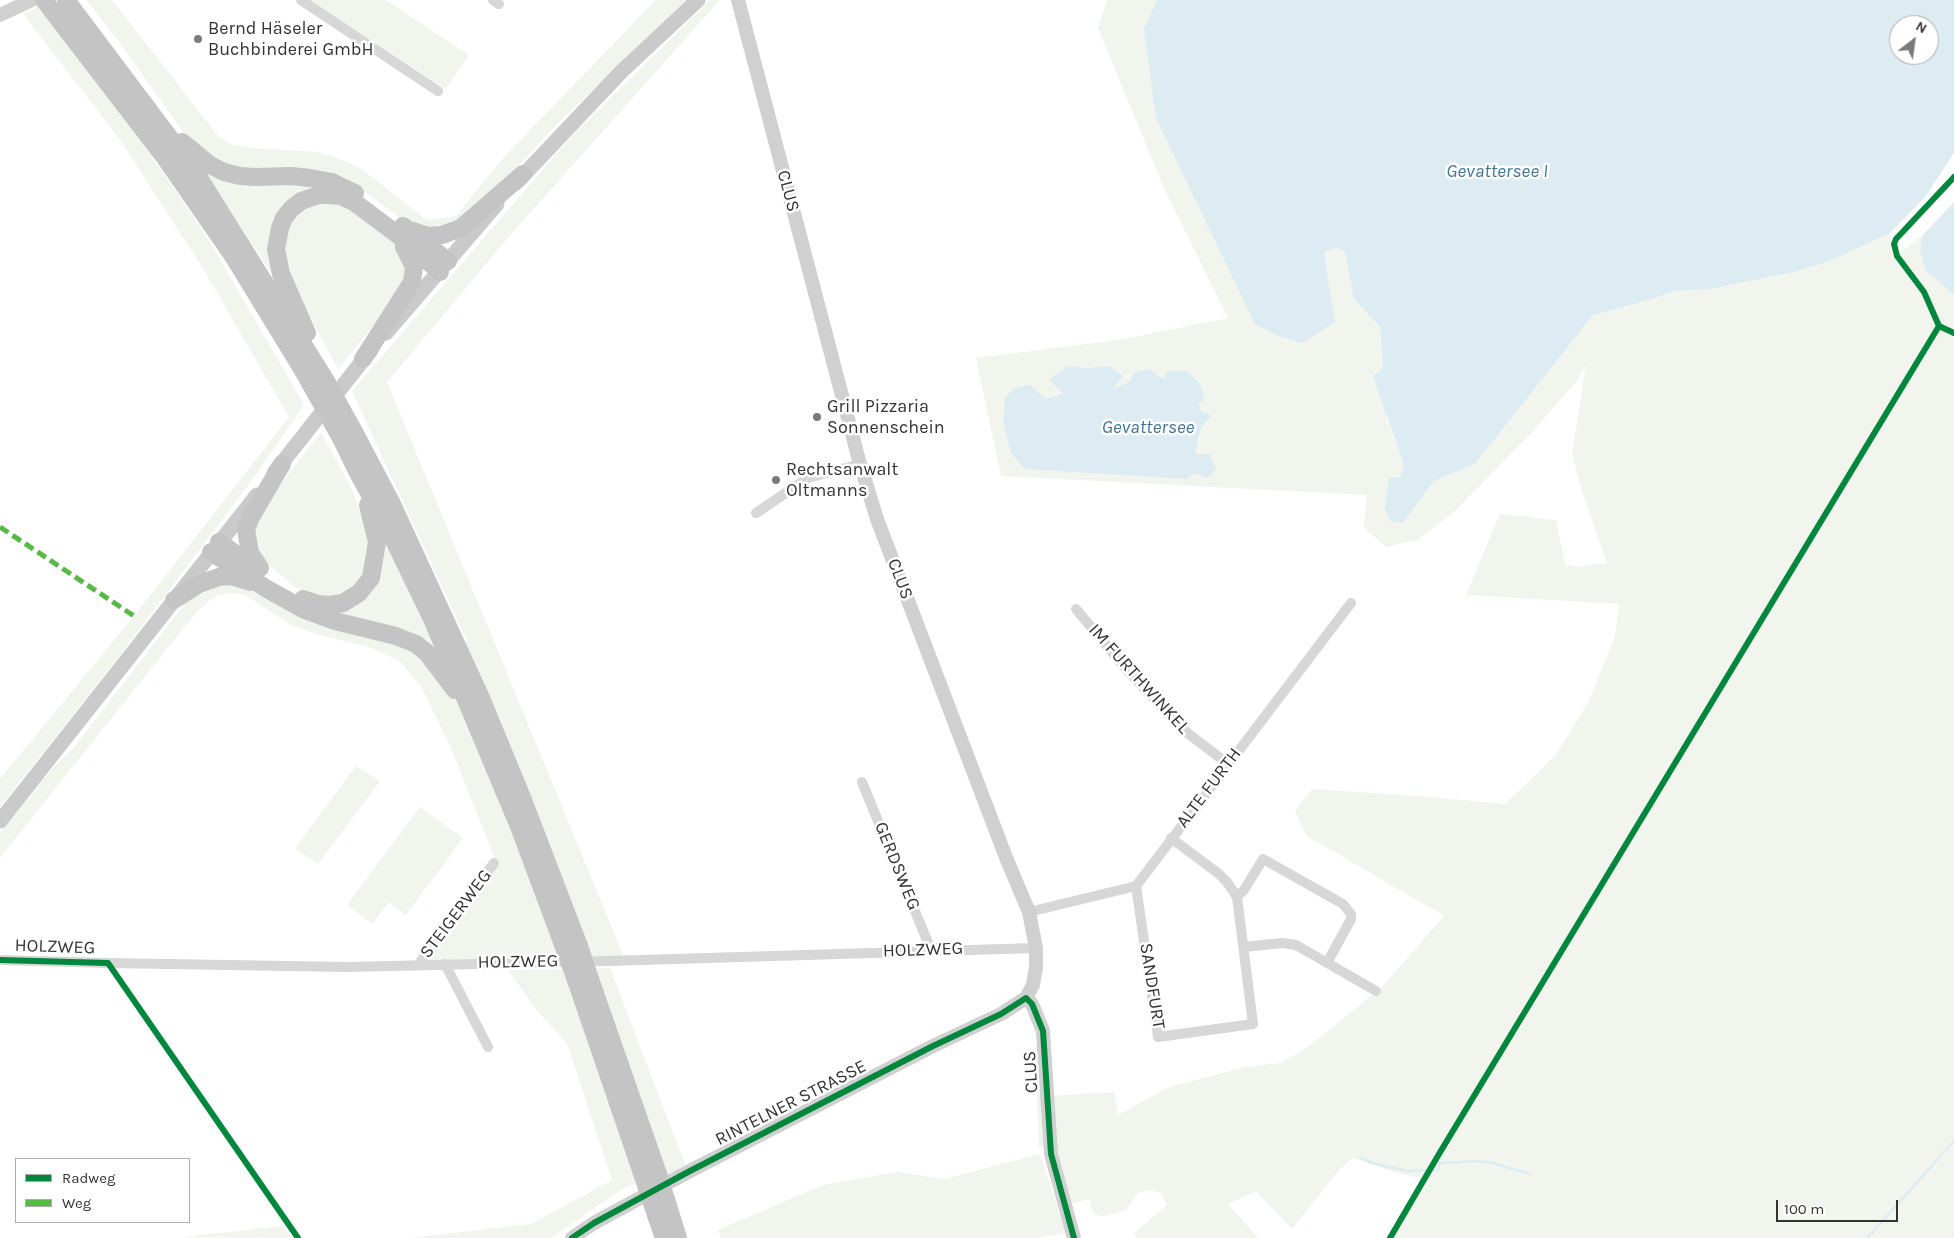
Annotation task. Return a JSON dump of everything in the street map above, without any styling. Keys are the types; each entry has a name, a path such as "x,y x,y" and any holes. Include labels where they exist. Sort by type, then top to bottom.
{"highway":[{"path":"58,3 158,120 196,172 312,364 347,434 396,513 481,698 523,800 651,1177 662,1212 664,1238"},
{"path":"58,3 230,251 326,381 347,434 373,520 377,542 371,578 359,593 343,603 318,604 270,584 231,576 219,577 199,584 174,600"},
{"path":"158,120 196,155 224,172 240,176 291,176 332,182 351,190 444,267"},
{"path":"312,364 277,259 278,240 284,218 291,209 310,197 320,195 341,196 403,233 428,236 442,235 461,228 523,174"},
{"path":"363,359 412,282 414,267 403,233"},
{"path":"270,584 250,553 246,529 282,464"},
{"path":"358,473 389,530 429,613 572,948"},
{"path":"215,547 305,610 335,622 396,636 416,644 427,652 474,716"},
{"path":"662,1212 678,1238"}],"main road":[{"path":"0,15 32,0"},
{"path":"0,821 363,359 523,174 621,72 698,0"},
{"name":"CLUS","path":"738,0 860,464 877,519 1007,860 1029,912 1036,948 1036,967 1033,985 1026,998 1032,1004 1043,1031 1051,1150 1054,1168 1074,1238"},
{"name":"RINTELNER STRASSE","path":"572,1238 594,1223 688,1172 933,1046 1001,1014 1026,998"}],"street":[{"path":"301,0 438,91"},
{"path":"756,513 808,478 860,464"},
{"name":"ALTE FURTH","path":"1136,886 1351,603"},
{"name":"IM FURTHWINKEL","path":"1076,609 1126,669 1181,728 1228,764"},
{"name":"GERDSWEG","path":"862,782 931,950"},
{"name":"SANDFURT","path":"1136,886 1158,1037 1253,1024 1237,897 1219,874 1171,838"},
{"path":"1237,897 1244,890 1263,859 1343,904 1351,914 1351,919 1327,963"},
{"name":"STEIGERWEG","path":"418,965 494,864"},
{"path":"1029,912 1136,886"},
{"path":"1244,947 1290,943 1376,992"},
{"name":"HOLZWEG","path":"0,960 347,967 1036,948"},
{"path":"445,964 488,1046"}],"shaded area":[{"path":"86,0 112,0 219,137 233,145 318,152 340,159 363,170 427,220 456,216 504,157 656,0 688,0 559,122 472,216 434,232 409,225 365,192 342,180 230,167 200,149 183,132 120,43"},
{"path":"309,0 386,0 469,55 446,89"},
{"path":"710,0 720,0 512,233 387,382 626,962 418,966 496,861 451,748 422,688 400,661 369,647 319,635 289,624 245,595 231,593 218,595 195,614 0,858 0,833 54,767 75,746 186,602 217,582 243,583 305,617 353,602 380,529 438,653 467,641 352,391 571,137"},
{"path":"1107,0 1157,0 1144,29 1327,275 1325,250 1336,248 1345,252 1354,299 1380,327 1386,417 1404,466 1400,477 1389,479 1389,486 1403,523 1434,481 1475,464 1593,315 1676,291 1710,289 1794,272 1830,261 1890,233 1892,258 1922,236 1920,250 1925,270 1954,295 1954,1238 1392,1238 1426,1179 1394,1172 1353,1158 1340,1169 1292,1229 1256,1191 1228,1204 1258,1238 1136,1238 1135,1233 1167,1205 1161,1194 1152,1190 1138,1193 1126,1210 1105,1216 1096,1215 1089,1199 1071,1204 1049,1142 1039,1148 1035,1047 1045,1044 1049,1096 1114,1092 1118,1115 1169,1087 1245,1067 1281,1063 1309,1046 1382,987 1444,916 1307,836 1295,811 1312,789 1505,804 1555,756 1588,703 1615,636 1619,604 1466,595 1500,514 1556,520 1565,564 1578,567 1607,563 1583,494 1572,454 1586,364 1576,382 1532,432 1452,514 1417,540 1386,547 1364,528 1367,495 1001,476 976,358 1119,340 1228,318 1164,188 1098,28","holes":["1068,366 1087,368 1109,366 1112,388 1128,383 1135,372 1149,369 1199,404 1202,412 1211,417 1203,425 1198,437 1196,454 1003,421 1005,398 1014,388 1046,399 1063,392 1057,388"]},
{"path":"38,6 109,94 209,240 304,405 258,472 114,663 0,807 0,779 134,616 289,417 204,270 119,138 23,14"},
{"path":"201,165 323,184 282,211 280,287"},
{"path":"314,201 344,204 399,247 410,269 403,290 338,369 287,274 283,240 289,221"},
{"path":"321,432 353,492 372,544 360,583 340,597 316,597 295,587 269,565 255,549 252,535 256,517"},
{"path":"356,766 380,781 318,864 295,848"},
{"path":"420,807 463,838 406,915 389,902 372,924 347,905"},
{"path":"593,968 610,968 686,1167 666,1176"},
{"path":"565,969 639,1181 618,1192 551,1238 410,1238 531,1224 612,1180 567,1043 538,1012 508,970"},
{"path":"1040,1154 1066,1233 1036,1238 721,1238 718,1230 823,1185 896,1172 944,1179"},
{"path":"283,1226 291,1238 183,1237"}],"water":[{"name":"Gevattersee I","path":"1157,0 1954,0 1954,153 1926,196 1890,233 1830,261 1794,272 1710,289 1675,291 1593,315 1475,464 1434,481 1403,523 1390,521 1385,508 1389,478 1400,477 1404,466 1373,376 1383,368 1380,327 1354,299 1345,252 1336,248 1325,251 1335,322 1302,343 1278,336 1255,324 1156,118 1144,29"},
{"path":"1954,202 1954,295 1925,270 1920,250 1922,236"},
{"name":"Gevattersee","path":"1068,366 1087,368 1109,366 1123,376 1113,388 1128,383 1135,372 1149,369 1164,379 1167,371 1187,371 1201,386 1204,399 1199,404 1202,412 1208,413 1211,417 1203,425 1198,437 1196,454 1210,454 1216,470 1207,478 1194,473 1187,479 1025,469 1011,453 1003,421 1005,398 1014,388 1030,385 1046,399 1063,393 1049,380"}],"waterway":[{"path":"1867,1238 1954,1141"},
{"path":"1361,1158 1372,1163 1407,1171 1426,1170"},
{"path":"1432,1171 1438,1170 1440,1163 1479,1161 1530,1174"}],"marked path":[{"path":"0,527 134,616"}],"cycle path":[{"path":"1954,177 1896,239 1894,244 1897,256 1924,292 1939,326 1954,333"},
{"path":"1390,1238 1939,326"},
{"path":"0,960 108,963 298,1238"},
{"path":"572,1238 594,1223 688,1172 933,1046 1001,1014 1026,998 1032,1004 1043,1031 1051,1154 1074,1238"}],"place":[{"name":"Bernd Häseler Buchbinderei GmbH","path":"198,39"},
{"name":"Grill Pizzaria Sonnenschein","path":"817,417"},
{"name":"Rechtsanwalt Oltmanns","path":"776,480"}]}
